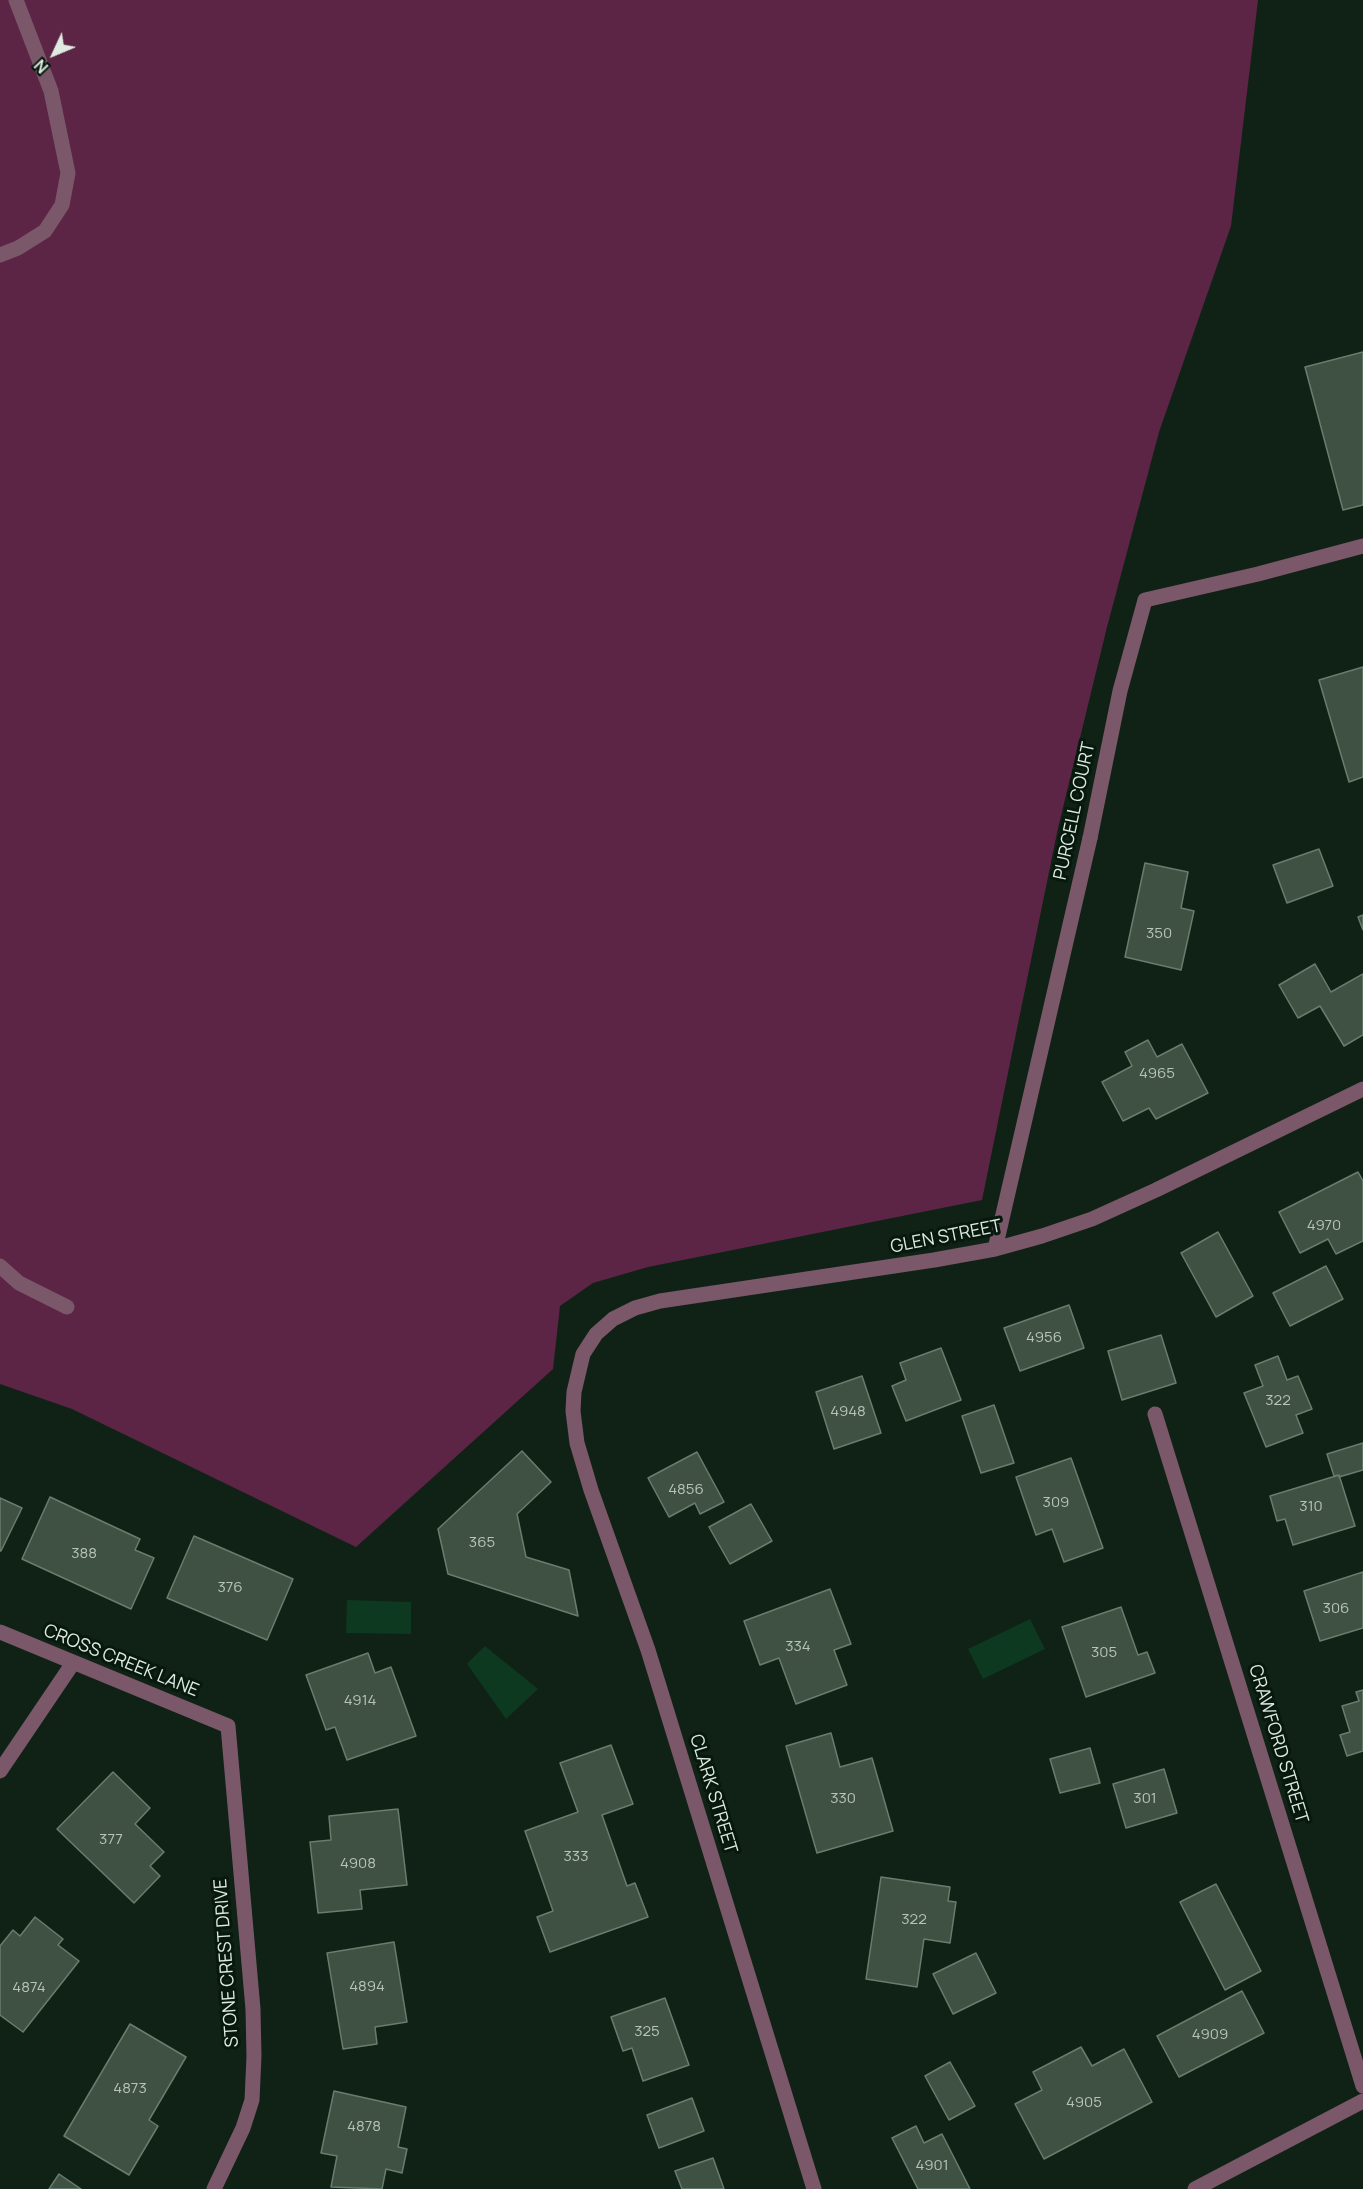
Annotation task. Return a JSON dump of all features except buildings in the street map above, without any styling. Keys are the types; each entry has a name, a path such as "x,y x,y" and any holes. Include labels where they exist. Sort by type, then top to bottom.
{"street":[{"path":"0,255 18,248 45,231 62,205 68,172 51,92 16,0"},
{"name":"PURCELL COURT","path":"995,1249 1090,838 1120,691 1145,600 1258,574 1363,546"},
{"name":"GLEN STREET","path":"573,1411 577,1374 583,1354 596,1334 613,1319 635,1308 660,1301 880,1269 995,1249 1042,1236 1092,1219 1156,1190 1363,1089"},
{"path":"0,1266 19,1283 67,1307"},
{"name":"CLARK STREET","path":"573,1411 577,1443 585,1472 651,1661 814,2189"},
{"name":"CRAWFORD STREET","path":"1155,1414 1363,2086"},
{"name":"CROSS CREEK LANE","path":"0,1632 228,1726"},
{"path":"0,1771 73,1663"},
{"name":"STONE CREST DRIVE","path":"214,2189 243,2128 252,2100 254,2056 253,2009 228,1726"},
{"path":"1195,2189 1363,2101"}],"shaded area":[{"path":"0,0 1258,0 1231,226 1159,432 1107,627 1058,828 982,1200 648,1267 593,1283 560,1306 553,1369 356,1547 72,1409 0,1384"},
{"path":"347,1600 411,1602 411,1634 346,1633"},
{"path":"1030,1619 1045,1649 983,1679 968,1649"},
{"path":"485,1646 538,1689 506,1719 467,1664"}]}
